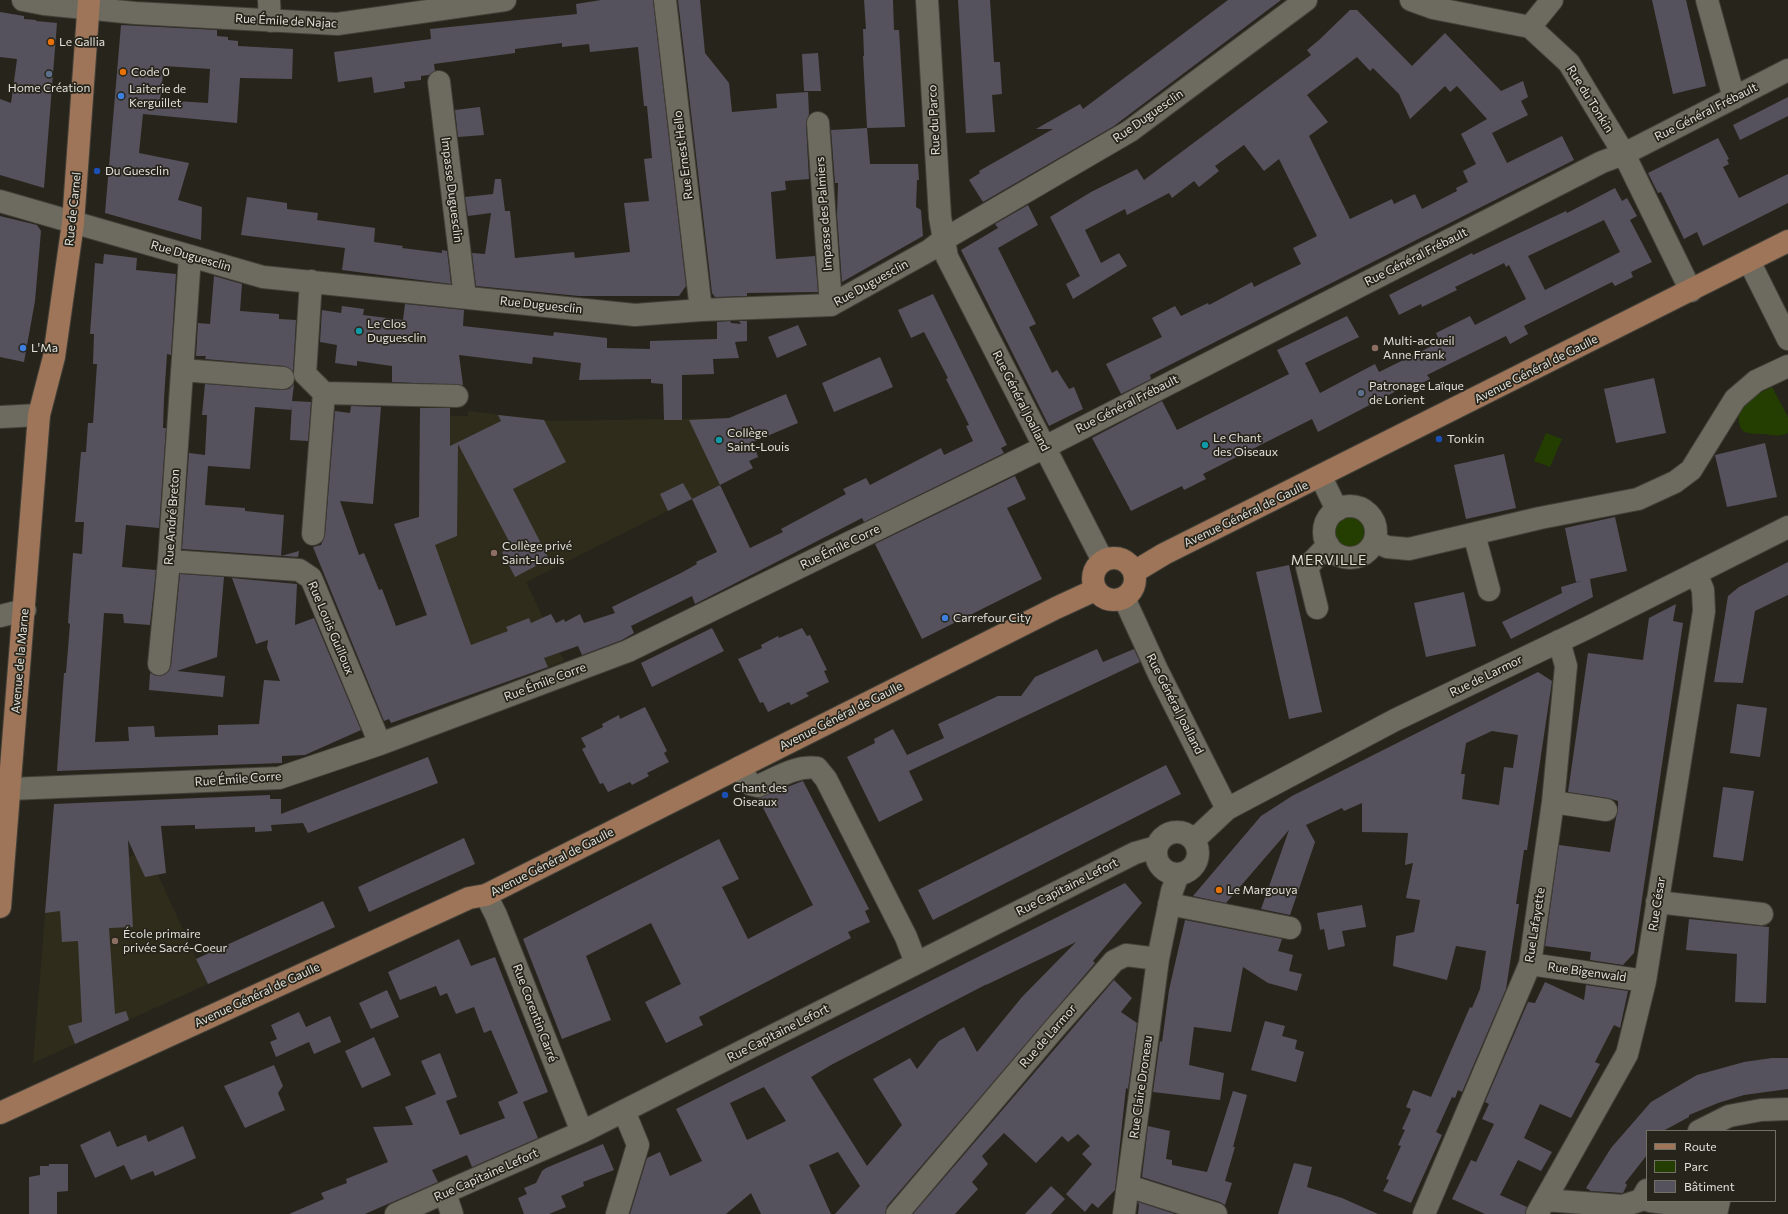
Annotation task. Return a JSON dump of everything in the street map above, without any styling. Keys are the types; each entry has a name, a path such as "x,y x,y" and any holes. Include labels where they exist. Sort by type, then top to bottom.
{"main road":[{"name":"Rue de Carnel","path":"39,415 54,357 73,223 89,4"},
{"name":"Avenue Général de Gaulle","path":"1134,572 1164,554 1321,477 1788,241"},
{"name":"Avenue de la Marne","path":"0,908 10,790 7,746 24,610 39,415"},
{"path":"1109,559 1121,560 1131,567 1134,572 1135,584 1129,595 1124,598 1111,601 1099,595 1095,590 1092,577 1098,565 1103,561 1109,559"},
{"name":"Avenue Général de Gaulle","path":"0,1113 469,898 486,895 1056,608 1095,590"}],"street":[{"name":"Rue Émile de Najac","path":"23,0 44,4 270,10 337,24 505,0"},
{"name":"Rue Ernest Hello","path":"665,0 701,310"},
{"name":"Rue du Parco","path":"927,0 940,217 943,240"},
{"name":"Rue Duguesclin","path":"0,201 263,276 635,315 701,310 831,305 930,250 943,240 1130,131 1306,0"},
{"path":"1411,0 1433,8 1530,27 1552,0"},
{"path":"1707,0 1734,98"},
{"name":"Rue du Tonkin","path":"1530,27 1569,63 1624,154 1691,290"},
{"name":"Rue Général Frébault","path":"1045,447 1602,162 1624,154 1788,70"},
{"name":"Impasse Duguesclin","path":"439,82 465,297"},
{"name":"Impasse des Palmiers","path":"818,123 831,305"},
{"name":"Rue Général Joalland","path":"943,240 947,257 1103,561"},
{"name":"Rue André Breton","path":"159,664 190,256"},
{"path":"1749,261 1788,339"},
{"path":"311,281 305,374 324,393 457,396"},
{"path":"1375,541 1388,547 1408,549 1540,518 1638,499 1675,482 1691,470 1735,400 1756,381 1788,366"},
{"path":"182,370 283,378"},
{"path":"313,534 324,393"},
{"path":"5,412 39,415"},
{"name":"Rue Émile Corre","path":"10,790 278,778 380,744 628,651 1045,447"},
{"path":"1321,477 1337,510"},
{"path":"1346,507 1355,507 1367,513 1375,524 1375,541 1364,555 1355,558 1339,556 1332,552 1325,538 1326,522 1337,510 1346,507"},
{"name":"Rue de Larmor","path":"1194,840 1227,808 1395,720 1559,641 1788,527"},
{"path":"1474,534 1488,590"},
{"path":"1317,608 1307,566 1328,545"},
{"name":"Rue Louis Guilloux","path":"168,561 299,570 311,578 380,744"},
{"name":"Rue César","path":"1541,1207 1627,1054 1645,981 1704,611 1703,590 1696,573"},
{"name":"Rue Général Joalland","path":"1124,598 1158,672 1227,808"},
{"path":"0,616 24,610"},
{"name":"Rue Lafayette","path":"1424,1214 1530,964 1553,802 1566,666 1559,641"},
{"path":"740,767 750,784 758,786 794,770 807,767 817,768 826,779 906,937 916,963"},
{"path":"1553,802 1606,810"},
{"path":"1170,833 1183,833 1194,840 1197,846 1198,859 1190,870 1178,874 1165,871 1160,866 1157,860 1156,847 1164,836 1170,833"},
{"name":"Rue Capitaine Lefort","path":"396,1214 582,1132 1135,853 1156,847"},
{"path":"1158,959 1172,890 1178,874"},
{"name":"Rue Corentin Carré","path":"486,895 496,915 582,1132"},
{"path":"1658,902 1762,914"},
{"path":"1169,904 1290,928"},
{"name":"Rue de Larmor","path":"897,1214 1054,1029 1114,961 1126,955 1158,959"},
{"name":"Rue Claire Droneau","path":"1124,1214 1158,959"},
{"name":"Rue Bigenwald","path":"1530,964 1645,981"},
{"path":"1704,1130 1728,1124 1761,1110 1788,1109"},
{"path":"617,1214 638,1145 624,1111"},
{"path":"1128,1186 1216,1214"},
{"path":"444,1193 452,1214"},
{"path":"1541,1207 1623,1206 1646,1198"},
{"path":"1670,1202 1718,1210 1719,1202"}],"shaded area":[{"name":"Collège privé Saint-Louis","path":"468,411 552,421 729,418 753,468 526,582 564,661 457,700 394,524 419,517 420,415 468,416"},
{"name":"École primaire privée Sacré-Coeur","path":"163,850 166,873 158,875 208,984 33,1063 47,891 119,858"}],"green space":[{"path":"1772,387 1788,417 1788,433 1776,435 1747,433 1739,424 1740,410 1744,404 1754,396"},
{"path":"1546,433 1562,439 1550,467 1534,461"},
{"path":"1346,513 1354,513 1361,516 1366,521 1369,532 1366,543 1361,548 1354,551 1346,551 1339,548 1334,543 1331,536 1331,528 1334,521 1339,516"}],"building":[{"path":"601,0 653,0 686,286 679,296 579,296 476,286 472,253 485,254 491,213 468,216 465,197 493,194 495,179 501,179 505,211 510,211 515,258 574,252 575,258 630,252 624,203 649,201 644,159 652,158 647,106 644,106 638,47 590,52 589,44 562,47 562,43 515,49 515,53 434,64 435,71 429,75 421,76 421,80 404,82 405,88 374,93 372,77 338,82 334,52 431,39 430,29 577,14 576,4"},
{"path":"678,0 700,0 705,53 729,83 732,112 777,108 776,94 808,92 809,114 806,124 809,179 785,181 786,190 771,192 776,259 815,256 818,292 747,293 747,296 715,297 712,293"},
{"path":"864,0 893,0 894,30 899,30 905,127 867,128 863,56 863,29 866,29"},
{"path":"958,0 990,0 994,62 1000,62 1002,94 992,95 995,132 966,133"},
{"path":"1228,0 1281,0 1114,126 983,202 969,180 980,173 979,171 1053,129 1036,129 1080,104 1083,109"},
{"path":"1652,0 1686,0 1706,86 1673,94"},
{"path":"1350,10 1357,10 1412,66 1445,33 1501,91 1523,81 1528,97 1521,101 1528,115 1492,133 1507,163 1562,136 1574,160 1150,375 1151,379 1121,394 1106,364 1162,337 1152,318 1175,306 1181,316 1208,303 1209,305 1252,282 1254,287 1301,264 1293,248 1317,236 1279,159 1264,171 1244,145 1215,166 1219,171 1199,187 1194,181 1172,198 1169,193 1127,215 1125,209 1085,230 1101,263 1119,253 1127,266 1073,299 1066,284 1080,276 1050,217 1091,192 1137,169 1144,180 1311,55 1307,50","holes":["1357,57 1370,71 1373,68 1399,94 1410,119 1445,86 1450,92 1457,86 1487,119 1461,134 1476,164 1463,171 1468,182 1456,188 1457,191 1422,209 1415,194 1394,204 1392,199 1350,219 1309,136 1328,122 1307,95"]},
{"path":"0,12 24,16 24,19 57,23 44,188 0,175 0,99 11,103 17,59 0,57"},
{"path":"121,25 217,30 217,36 228,37 228,40 238,41 238,46 293,49 292,79 240,78 237,123 143,114 139,153 189,163 178,200 202,207 201,240 105,213","holes":["164,66 210,69 208,103 160,100"]},
{"path":"818,53 821,91 804,91 802,54"},
{"path":"1788,97 1788,116 1740,140 1733,125"},
{"path":"480,107 484,135 458,137 455,110"},
{"path":"867,128 870,164 918,164 919,180 917,180 916,207 921,210 923,236 842,282 837,215 838,183 835,183 831,130"},
{"path":"1718,138 1729,159 1727,160 1729,164 1723,167 1739,198 1788,174 1788,203 1703,246 1697,232 1684,239 1661,192 1658,193 1648,173"},
{"path":"1615,188 1622,201 1627,198 1637,216 1630,220 1652,262 1631,272 1633,277 1615,286 1612,282 1524,326 1528,334 1510,344 1506,336 1427,375 1430,379 1406,391 1404,387 1318,432 1312,419 1203,474 1206,479 1184,490 1182,486 1131,511 1092,438 1162,401 1177,430 1289,374 1277,350 1347,316 1359,337 1305,363 1320,393 1375,364 1379,372 1440,342 1436,333 1470,316 1475,325 1526,299 1509,265 1506,267 1504,263 1455,287 1457,290 1422,307 1421,304 1399,315 1389,295 1472,253 1473,255 1566,211 1567,213","holes":["1604,220 1620,252 1545,290 1528,256"]},
{"path":"247,197 287,203 287,209 318,213 317,220 375,228 374,242 403,246 402,248 442,253 442,250 447,251 451,284 342,270 345,248 241,235"},
{"path":"1028,205 1038,225 998,248 1036,324 1029,327 1052,373 1057,370 1069,389 1074,387 1083,409 1049,426 961,250 998,228 995,224"},
{"path":"0,216 37,225 41,231 35,301 24,362 0,357"},
{"path":"104,254 137,258 136,270 176,274 171,355 167,354 163,428 166,428 159,528 126,525 122,567 156,570 150,625 124,623 123,614 104,613 95,742 129,741 128,727 154,726 155,737 218,735 218,725 259,724 264,680 280,681 267,648 268,640 256,644 232,578 297,584 295,625 314,618 361,730 305,755 282,756 282,763 57,771 64,673 66,673 70,624 68,623 73,553 82,554 84,522 75,522 81,452 86,452 88,423 93,423 97,364 93,364 94,334 90,334 95,263 103,264"},
{"path":"214,276 242,284 240,311 279,314 279,319 296,320 293,371 284,366 205,359 206,356 196,356 198,323 210,324"},
{"path":"933,294 1007,445 1001,448 1004,453 864,522 862,518 695,604 692,596 631,626 634,633 622,640 582,655 578,646 544,658 548,667 391,723 389,719 384,721 313,547 321,545 325,535 335,411 350,413 351,406 381,407 373,504 340,501 359,555 364,553 379,590 382,589 396,626 427,615 394,524 419,517 420,408 450,408 450,446 501,421 498,415 544,420 566,462 513,489 549,559 515,577 502,552 512,547 458,444 457,536 435,545 471,645 508,631 506,627 529,618 531,623 551,614 556,623 564,619 565,622 580,614 584,623 615,613 612,607 681,573 697,564 696,562 717,552 692,499 720,485 750,548 783,532 781,529 846,494 843,489 866,478 870,485 941,448 944,455 973,441 966,426 969,425 946,379 948,378 924,332 911,338 898,310"},
{"path":"405,304 464,310 463,326 553,336 554,332 607,338 607,348 650,349 650,341 717,339 717,322 730,321 731,323 741,324 739,321 747,321 747,341 735,342 739,358 713,359 714,374 682,375 682,420 664,420 663,384 651,383 651,379 579,380 581,363 533,357 532,364 459,355 463,385 392,382 392,366 357,361 357,366 335,363 337,345 320,342 322,310 341,313 342,306 364,309 363,315 403,320"},
{"path":"798,325 807,345 777,358 768,337"},
{"path":"880,357 893,387 834,412 822,383"},
{"path":"1654,378 1666,433 1616,443 1604,389"},
{"path":"205,384 282,390 289,389 294,384 292,401 311,402 308,441 290,440 292,410 255,407 250,469 208,466 205,505 245,508 245,511 284,515 281,556 182,549 189,453 205,455 207,415 202,415"},
{"path":"786,394 798,423 753,442 758,457 749,461 753,468 720,485 689,420 729,418"},
{"path":"1765,443 1777,497 1727,507 1715,455"},
{"path":"1504,454 1516,508 1466,519 1454,465"},
{"path":"1015,476 1026,499 1007,508 1042,579 922,639 875,544"},
{"path":"683,483 692,499 668,511 660,494"},
{"path":"1615,517 1627,571 1590,579 1593,597 1511,639 1502,622 1562,593 1561,587 1581,581 1576,582 1565,528"},
{"path":"299,551 298,557 281,556"},
{"path":"1788,562 1788,595 1755,611 1743,683 1714,682 1728,596 1739,587"},
{"path":"1289,565 1322,712 1289,719 1256,572"},
{"path":"180,574 224,577 217,657 177,671 225,676 223,697 149,690 150,673 157,676 164,675 169,671 171,666"},
{"path":"1464,592 1476,646 1426,657 1414,603"},
{"path":"1676,604 1673,621 1683,623 1634,953 1623,965 1590,960 1591,952 1545,946 1559,845 1610,852 1618,811 1618,801 1568,792 1588,653 1643,660 1649,618"},
{"path":"712,628 724,651 652,687 641,663"},
{"path":"802,628 807,636 810,635 827,670 824,671 829,682 806,693 809,696 791,705 789,702 768,712 763,702 760,703 738,659 762,648 761,645 778,636 779,638"},
{"path":"1097,649 1103,662 1134,649 1140,662 909,771 923,800 879,822 847,757 875,743 874,739 893,729 907,755 944,738 938,724 998,696 1021,696 1035,677"},
{"path":"1538,672 1552,681 1527,850 1524,850 1516,904 1519,904 1506,989 1462,1092 1458,1090 1455,1098 1452,1097 1436,1132 1442,1135 1411,1203 1383,1191 1389,1180 1386,1179 1401,1146 1398,1145 1405,1130 1402,1129 1411,1109 1406,1107 1413,1090 1431,1097 1470,1007 1472,1008 1480,989 1486,951 1456,946 1447,980 1393,966 1396,936 1414,932 1420,900 1406,898 1413,863 1405,865 1408,833 1362,832 1362,803 1344,811 1342,808 1306,825 1315,842 1290,915 1261,909 1289,830 1226,903 1193,896 1261,816 1292,796","holes":["1492,731 1518,735 1513,768 1504,767 1499,805 1462,799 1465,774 1461,774 1466,743"]},
{"path":"1737,704 1767,708 1760,757 1730,753"},
{"path":"645,707 667,751 664,753 669,762 647,773 649,776 632,785 630,782 608,792 603,783 600,784 582,749 586,747 581,738 603,727 602,724 619,715 620,719"},
{"path":"428,757 438,783 308,833 303,823 271,825 272,831 255,832 255,827 195,829 195,825 161,826 166,873 145,877 128,840 133,927 109,928 115,1014 126,1011 129,1020 75,1044 68,1026 82,1022 78,941 62,942 60,911 45,913 54,804 270,795 270,799 281,799 281,814"},
{"path":"1166,765 1181,794 933,920 918,890"},
{"path":"803,781 869,909 865,911 870,922 848,932 851,938 699,1017 703,1025 666,1043 645,1002 681,984 651,923 586,956 611,1020 562,1039 523,939 719,839 739,879 722,887 748,939 813,905 758,798"},
{"path":"1723,787 1754,791 1743,861 1713,857"},
{"path":"464,838 475,864 369,912 358,887"},
{"path":"1125,883 1142,903 1093,961 1095,963 887,1206 885,1214 835,1214 860,1186 838,1152 809,1165 831,1214 761,1214 751,1193 726,1214 630,1214 647,1158 660,1152 670,1176 702,1161 676,1109","holes":["1076,942 1022,997 977,1052 964,1027 939,1041 917,1069 910,1058 873,1079 902,1125 867,1166 811,1077 831,1065 987,984 986,985","764,1087 786,1121 747,1140 730,1103"]},
{"path":"323,901 335,927 208,984 196,959"},
{"path":"1362,905 1366,927 1342,931 1345,946 1328,950 1324,929 1320,930 1317,913"},
{"path":"1689,919 1769,927 1766,1003 1735,1002 1737,954 1686,950"},
{"path":"1185,920 1282,939 1278,951 1293,955 1289,971 1302,974 1297,991 1268,983 1243,967 1231,1032 1194,1027 1189,1065 1224,1073 1220,1100 1153,1092 1169,990"},
{"path":"459,939 471,966 495,957 548,1092 523,1102 538,1138 472,1167 467,1155 432,1170 438,1182 365,1214 289,1214 324,1199 321,1193 347,1183 346,1179 388,1162 373,1127 413,1125 405,1107 436,1094 421,1061 440,1053 457,1097 446,1101 460,1135 505,1118 498,1102 518,1093 491,1030 484,1033 474,1007 456,1014 447,993 440,996 436,986 400,1000 388,972"},
{"path":"1114,980 1132,998 1121,1012 1137,1023 1128,1089 1126,1088 1115,1190 1098,1208 1092,1203 1085,1212 1066,1194 1092,1164 1082,1154 1090,1146 1078,1134 1068,1142 1062,1136 1036,1163 1004,1133 982,1156 988,1164 972,1182 978,1189 955,1214 913,1214"},
{"path":"1545,982 1584,1000 1586,985 1628,991 1620,1028 1614,1025 1595,1062 1600,1064 1571,1118 1540,1104 1524,1138 1552,1152 1541,1171 1518,1160 1500,1195 1527,1207 1525,1214 1485,1214 1452,1199 1471,1160 1476,1162 1494,1124 1482,1119 1489,1104 1485,1102 1528,1002 1535,1003"},
{"path":"387,990 399,1017 371,1029 359,1003"},
{"path":"299,1012 306,1027 330,1016 341,1042 314,1054 309,1042 276,1057 270,1042 277,1039 271,1025"},
{"path":"1265,1021 1285,1026 1282,1036 1297,1040 1295,1049 1304,1052 1296,1082 1251,1070"},
{"path":"374,1037 391,1075 362,1088 345,1051"},
{"path":"1772,1058 1788,1058 1788,1089 1744,1095 1718,1103 1689,1115 1689,1117 1665,1130 1646,1130 1646,1156 1625,1183 1627,1185 1623,1193 1591,1191 1586,1188 1611,1148 1651,1102 1697,1075 1744,1062"},
{"path":"274,1065 283,1086 278,1093 285,1110 245,1128 224,1086"},
{"path":"1233,1091 1247,1095 1233,1147 1235,1147 1225,1181 1232,1183 1225,1205 1220,1202 1142,1177 1148,1126 1170,1131 1166,1159 1172,1160 1172,1165 1207,1172"},
{"path":"183,1126 196,1158 155,1176 153,1171 131,1180 124,1165 95,1178 80,1145 110,1131 117,1147 146,1135 148,1142"},
{"path":"603,1144 614,1170 583,1182 584,1186 561,1196 566,1207 549,1214 524,1214 518,1198 527,1194 524,1188 536,1183 542,1171"},
{"path":"1294,1163 1312,1167 1307,1187 1342,1198 1378,1214 1278,1214"},
{"path":"49,1164 68,1164 68,1191 57,1192 57,1214 29,1214 29,1177 40,1175 40,1166 49,1166"},
{"path":"1051,1186 1065,1199 1051,1214 1025,1214"},
{"path":"1138,1202 1175,1214 1138,1214"}],"place":[{"name":"Le Gallia","path":"51,42"},
{"name":"Code 0","path":"123,72"},
{"name":"Home Création","path":"49,74"},
{"name":"Laiterie de Kerguillet","path":"121,96"},
{"name":"Du Guesclin","path":"97,171"},
{"name":"Le Clos Duguesclin","path":"359,331"},
{"name":"L'Ma","path":"23,348"},
{"name":"Multi-accueil Anne Frank","path":"1375,348"},
{"name":"Patronage Laïque de Lorient","path":"1361,393"},
{"name":"Tonkin","path":"1439,439"},
{"name":"Collège Saint-Louis","path":"719,440"},
{"name":"Le Chant des Oiseaux","path":"1205,445"},
{"name":"Collège privé Saint-Louis","path":"494,553"},
{"name":"Carrefour City","path":"945,618"},
{"name":"Chant des Oiseaux","path":"725,795"},
{"name":"Le Margouya","path":"1219,890"},
{"name":"École primaire privée Sacré-Coeur","path":"115,941"}],"district":[{"name":"MERVILLE","path":"1329,560"}]}
